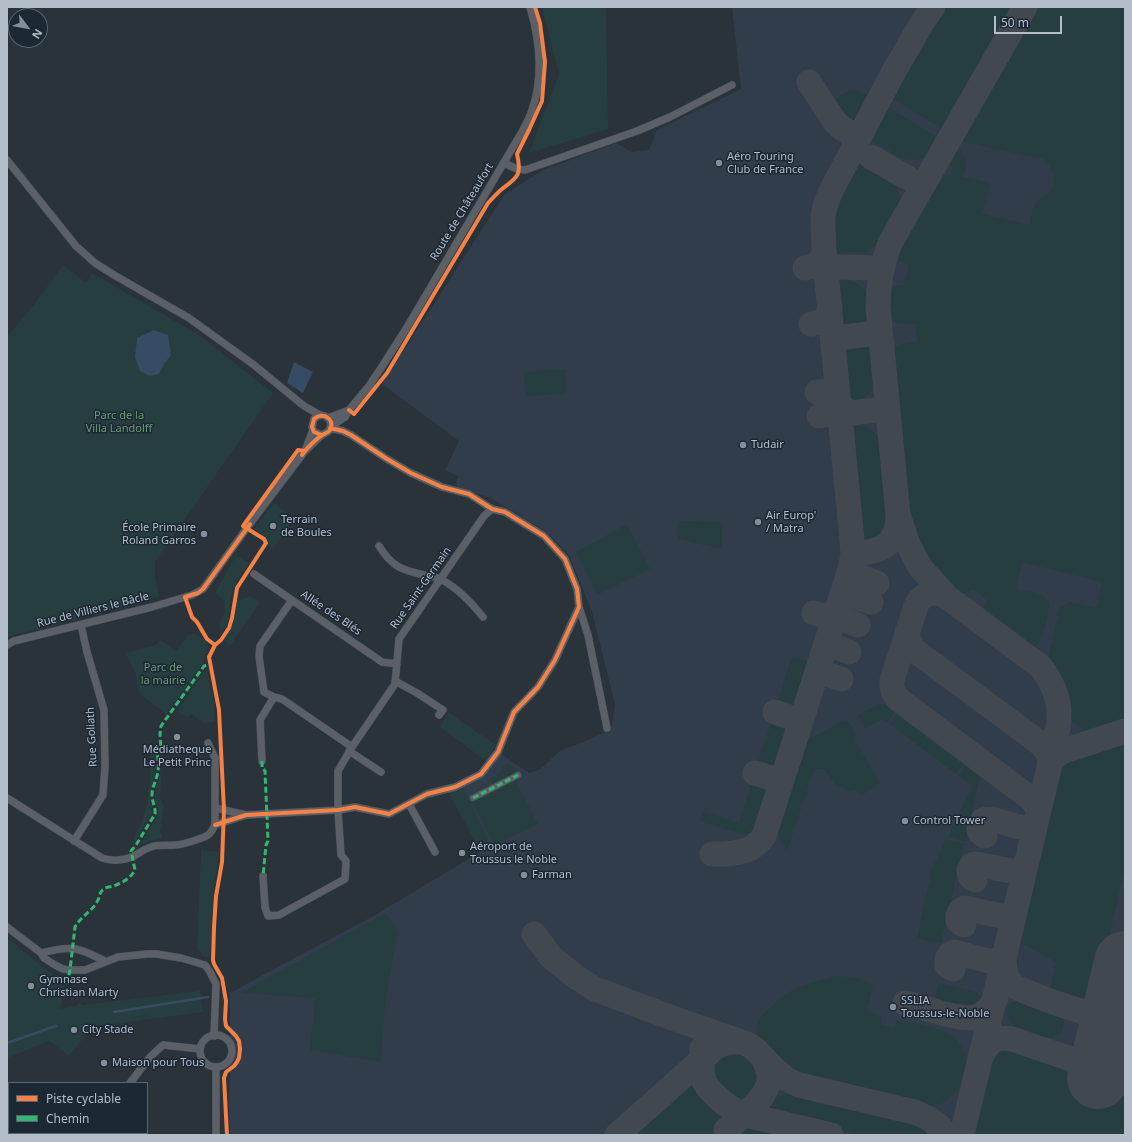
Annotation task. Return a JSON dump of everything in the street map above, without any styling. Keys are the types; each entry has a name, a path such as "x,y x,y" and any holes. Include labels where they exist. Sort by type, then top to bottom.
{"street":[{"name":"Route de Châteaufort","path":"330,424 349,410 368,386 402,336 523,130 532,111 536,97 540,67 537,36 530,7"},
{"path":"504,162 517,169 525,170 638,131 670,117 732,85"},
{"path":"7,160 76,246 95,263 189,318 210,332 254,365 304,406 320,416"},
{"path":"304,406 312,422 313,430 305,451"},
{"path":"312,422 315,417 326,416 330,424 351,435 411,473 442,487 469,494 492,509 505,512 544,536 565,559 577,589 579,607 588,635 607,728"},
{"path":"305,451 322,435 327,433 330,424"},
{"path":"313,430 317,434 322,435"},
{"name":"Rue de Villiers le Bâcle","path":"7,645 14,641 81,625 185,597 203,590 246,529 305,451"},
{"name":"Rue Saint-Germain","path":"263,876 265,907 268,916 279,916 346,879 346,861 341,855 338,810 338,771 350,749 395,684 399,639 484,516 492,509"},
{"path":"379,546 386,558 400,568 441,579 458,590 471,602 483,617"},
{"name":"Allée des Blés","path":"254,574 382,662 397,664"},
{"path":"292,600 260,646 259,656 264,692 274,698 282,699 381,772"},
{"path":"215,825 246,815 338,810 355,807 389,814 427,794 455,787 480,774 498,752 514,712 538,687 547,674 579,607"},
{"name":"Rue Goliath","path":"74,841 103,795 105,755 104,710 87,652 81,625"},
{"path":"395,681 417,693 442,710 439,715"},
{"path":"262,761 260,720 274,698"},
{"path":"7,798 74,841 108,860 121,860 132,857 152,846 176,845 208,835 213,830 215,825 215,758 208,743"},
{"path":"473,798 518,775"},
{"path":"409,804 435,852"},
{"path":"215,808 246,815"},
{"path":"7,927 41,953 44,958 63,969 85,970 118,957 147,954 157,954 180,958 205,965 216,984 214,1036"},
{"path":"41,953 58,948 73,948 84,951 105,961"},
{"path":"214,1036 224,1037 230,1045 232,1055 226,1064 211,1067 203,1061 200,1049 206,1040 214,1036"},
{"path":"131,1082 150,1057 164,1045 200,1049"},
{"path":"216,1067 216,1135"}],"shaded area":[{"path":"732,7 1125,7 1125,1135 230,1135 230,993 375,915 480,852 448,789 481,774 498,752 529,773 539,770 561,750 584,742 611,729 615,705 592,612 569,555 547,532 491,498 456,486 458,476 445,470 459,441 382,384 505,194 543,170 616,143 632,152 649,150 657,130 741,89"}],"green space":[{"path":"542,7 606,7 608,129 529,153 559,74"},
{"path":"940,7 1013,7 943,129 886,95"},
{"path":"1036,7 1125,7 1125,723 1097,732 1081,728 1071,720 1068,714 1066,699 1063,692 1057,679 1047,664 1059,610 1061,607 1070,602 1096,608 1102,582 1022,562 1016,589 1040,594 1047,599 1049,606 1041,640 1037,645 1028,649 986,619 984,609 987,600 973,589 965,594 955,593 936,577 920,553 912,535 907,515 891,356 896,346 917,342 916,324 894,322 891,320 887,309 888,293 895,286 904,285 909,266 899,260 897,256 897,249 936,180 942,176 951,175 953,168 950,164 949,155 952,151 958,150 964,156 966,164 963,177 990,183 982,214 1030,225 1032,211 1036,202 1047,195 1053,186 1053,172 1044,159 967,143 962,138 962,134"},
{"path":"854,90 872,98 859,119 850,121 843,114 835,99 848,91"},
{"path":"884,105 939,138 928,155 921,159 903,159 867,137"},
{"path":"859,164 897,187 900,196 898,207 878,244 868,251 832,253 829,219 832,202 848,170 852,165"},
{"name":"Parc de la Villa Landolff","path":"63,265 86,283 92,273 199,335 273,393 155,562 155,578 159,597 7,637 7,337 36,302"},
{"path":"846,279 855,282 865,291 868,302 869,326 840,328 836,282"},
{"path":"869,343 872,347 875,375 874,384 871,391 866,396 858,399 846,399 841,347"},
{"path":"565,369 566,394 526,396 524,372"},
{"path":"856,426 868,428 876,434 881,442 889,521 885,530 879,536 872,540 862,542 860,541 849,427"},
{"path":"274,503 294,519 273,549 268,546 268,539 254,529"},
{"path":"677,521 722,522 722,549 678,539"},
{"path":"627,524 650,569 597,595 576,552"},
{"path":"236,555 249,563 234,586 230,600 229,617 220,636 219,622 225,612 224,600 215,593"},
{"path":"250,596 260,602 230,646 223,640 234,622 237,601"},
{"name":"Parc de la mairie","path":"189,634 200,637 208,646 204,662 166,715 139,694 136,675 126,653 156,645 160,640 176,651"},
{"path":"796,658 806,661 809,670 799,705 788,709 779,699 789,664"},
{"path":"205,671 207,671 214,702 215,722 203,723 192,714 187,717 177,711"},
{"path":"882,704 890,705 898,709 887,722 882,719 865,729 857,715"},
{"path":"900,710 967,759 956,774 890,724"},
{"path":"448,712 496,745 486,761 440,727"},
{"path":"782,719 791,726 791,731 780,766 770,769 765,767 759,759 771,723"},
{"path":"845,720 849,722 857,736 854,738 879,782 876,787 861,795 854,789 849,792 842,787 837,787 824,769 814,769 787,851 783,845 776,826 803,742"},
{"path":"1118,740 1125,742 1125,868 1096,994 1094,999 1086,1005 1080,1005 1049,994 1056,962 1021,943 1019,939 1020,932 1057,770 1069,756"},
{"path":"150,752 155,753 156,767 150,794 152,813 132,847 147,805 150,782"},
{"path":"163,752 160,797 164,807 160,831 163,838 141,845 158,815 155,800 156,787 161,773 161,753"},
{"path":"969,761 979,769 981,773 965,842 948,837 972,786 958,776"},
{"path":"507,763 519,771 517,774 494,786 489,777 495,777"},
{"path":"753,779 766,783 771,788 768,805 761,824 755,831 742,834 699,821 704,812 739,823"},
{"path":"515,780 538,824 494,845 471,801"},
{"path":"463,788 492,846 481,852 449,794"},
{"path":"946,839 964,844 941,943 917,938 932,869"},
{"path":"201,850 219,852 213,895 210,954 208,957 203,956 197,948"},
{"path":"386,913 398,932 385,1002 381,1062 310,1050 315,998 241,993"},
{"path":"7,938 65,984 60,1009 76,1006 79,1002 83,1005 200,991 203,1012 92,1027 69,1056 49,1041 7,1058"},
{"path":"837,976 860,979 873,985 867,1010 882,1018 880,1025 895,1028 897,1020 926,1026 948,1033 960,1044 966,1062 965,1071 963,1080 952,1096 940,1104 926,1107 804,1080 803,1073 782,1066 766,1052 758,1038 757,1024 760,1018 779,999 792,991 810,983"},
{"path":"939,983 973,991 980,997 980,1005 960,1003 952,1006 937,1000 935,998"},
{"path":"1024,998 1065,1017 1061,1033 1042,1040 1017,1029 1008,1017 1007,1009 1011,1003"},
{"path":"998,1046 1005,1046 1074,1075 1117,1085 1125,1053 1125,1135 971,1135 990,1052"},
{"path":"736,1049 750,1056 754,1060 760,1076 758,1087 755,1092 746,1101 741,1103 732,1102 724,1096 716,1088 709,1073 711,1061 715,1057 720,1053"},
{"path":"690,1081 723,1117 720,1125 709,1135 626,1135 686,1082"},
{"path":"790,1093 803,1094 918,1122 925,1127 928,1135 859,1135 769,1115 764,1111 763,1105 770,1099"},
{"path":"746,1126 756,1126 797,1135 730,1135"}],"water":[{"path":"154,330 168,335 171,355 159,374 150,376 140,371 135,357 137,338"},
{"path":"294,362 313,372 303,393 287,383"}],"waterway":[{"path":"114,1012 208,997"},
{"path":"7,1043 56,1026"}],"taxiway":[{"path":"851,565 853,554 852,540 824,251 823,216 831,191 893,73 933,7"},
{"path":"962,1135 1056,737 1059,714 1058,703 1050,680 1041,667 947,597 920,567 908,544 898,515 878,299 881,274 890,243 1025,7"},
{"path":"809,82 835,122 843,129 853,134 856,143"},
{"path":"871,157 908,178"},
{"path":"805,268 818,263 822,258 824,251"},
{"path":"837,267 871,268"},
{"path":"811,324 824,320 830,307"},
{"path":"844,337 869,334"},
{"path":"817,392 833,394 846,410"},
{"path":"819,416 832,412 839,401"},
{"path":"852,413 876,410"},
{"path":"712,854 728,854 744,851 753,847 764,836 853,560 861,554 887,545 896,531 898,515"},
{"path":"850,568 852,574 877,583"},
{"path":"844,588 846,594 871,602"},
{"path":"947,597 938,593 930,593 917,603 892,680 892,688 898,699 1030,798 1035,805 1038,813 1034,824 1030,827 1018,827 988,819 983,820 979,827 981,833 985,836"},
{"path":"814,613 829,615 837,608"},
{"path":"836,611 838,617 858,625"},
{"path":"907,632 909,641 914,650 1040,744 1048,754 1050,764"},
{"path":"828,638 827,641 829,644 849,652"},
{"path":"819,665 821,672 841,679"},
{"path":"775,712 801,721"},
{"path":"1050,764 1056,756 1064,751 1125,731"},
{"path":"755,773 781,781"},
{"path":"975,880 969,873 972,865 976,864 1016,872 1022,869 1026,863"},
{"path":"964,925 958,921 958,915 961,910 965,908 1005,917 1009,916 1016,908"},
{"path":"534,934 551,957 576,977 595,989 742,1042"},
{"path":"953,969 947,965 947,959 950,954 954,952 989,961 999,959 1006,952"},
{"path":"1004,957 1004,967 1009,980 1013,985 1021,990 1052,1002 1111,1020"},
{"path":"905,1003 958,1017 973,1018 985,1012 996,998"},
{"path":"981,1057 993,1041 996,1039 1006,1038 1101,1068"},
{"path":"617,1135 716,1047 727,1043 737,1042 745,1043 752,1047 780,1074 796,1084 914,1112 932,1121 940,1127 946,1135"},
{"path":"702,1048 702,1068 705,1084 728,1106 746,1115 831,1135"},
{"path":"726,1130 760,1100 765,1092 768,1085 769,1074 762,1056"}],"runway":[{"path":"1098,1078 1125,962"}],"marked path":[{"path":"67,984 75,927 96,904 102,890 126,880 135,870 131,851 155,814 152,792 158,769 157,752 161,750 161,726 204,666 209,665"},
{"path":"262,761 262,768 265,771 268,841 266,845 263,876"},
{"path":"473,798 518,775"}],"cycle path":[{"path":"349,410 354,414 387,373 488,203 515,178 519,171 517,154 542,101 545,62 540,23 535,7"},
{"path":"302,455 317,439 330,430 330,420 324,416 314,419 312,427 314,432 322,435"},
{"path":"215,825 246,815 338,810 355,807 389,814 427,794 455,787 481,774 498,752 514,712 538,687 555,660 579,607 577,589 565,559 544,536 505,512 492,509 469,494 442,487 411,473 351,435 343,431 330,428"},
{"path":"227,1135 224,1078 226,1072 237,1062 240,1049 239,1041 236,1036 226,1026 226,1001 222,978 213,960 216,896 222,862 224,810 219,710 209,657 215,645 221,640 229,628 237,588 266,543 264,539 243,526 298,450 305,451"},
{"path":"215,645 207,639 197,622 192,617 185,597 198,593 203,589 250,524"}],"place":[{"name":"Aéro Touring Club de France","path":"719,163"},
{"name":"Tudair","path":"743,445"},
{"name":"Air Europ' / Matra","path":"758,522"},
{"name":"Terrain de Boules","path":"273,526"},
{"name":"École Primaire Roland Garros","path":"204,534"},
{"name":"Médiatheque Le Petit Princ","path":"177,737"},
{"name":"Control Tower","path":"905,821"},
{"name":"Aéroport de Toussus le Noble","path":"462,853"},
{"name":"Farman","path":"524,875"},
{"name":"Gymnase Christian Marty","path":"31,986"},
{"name":"SSLIA Toussus-le-Noble","path":"893,1007"},
{"name":"City Stade","path":"74,1030"},
{"name":"Maison pour Tous","path":"104,1063"}]}
